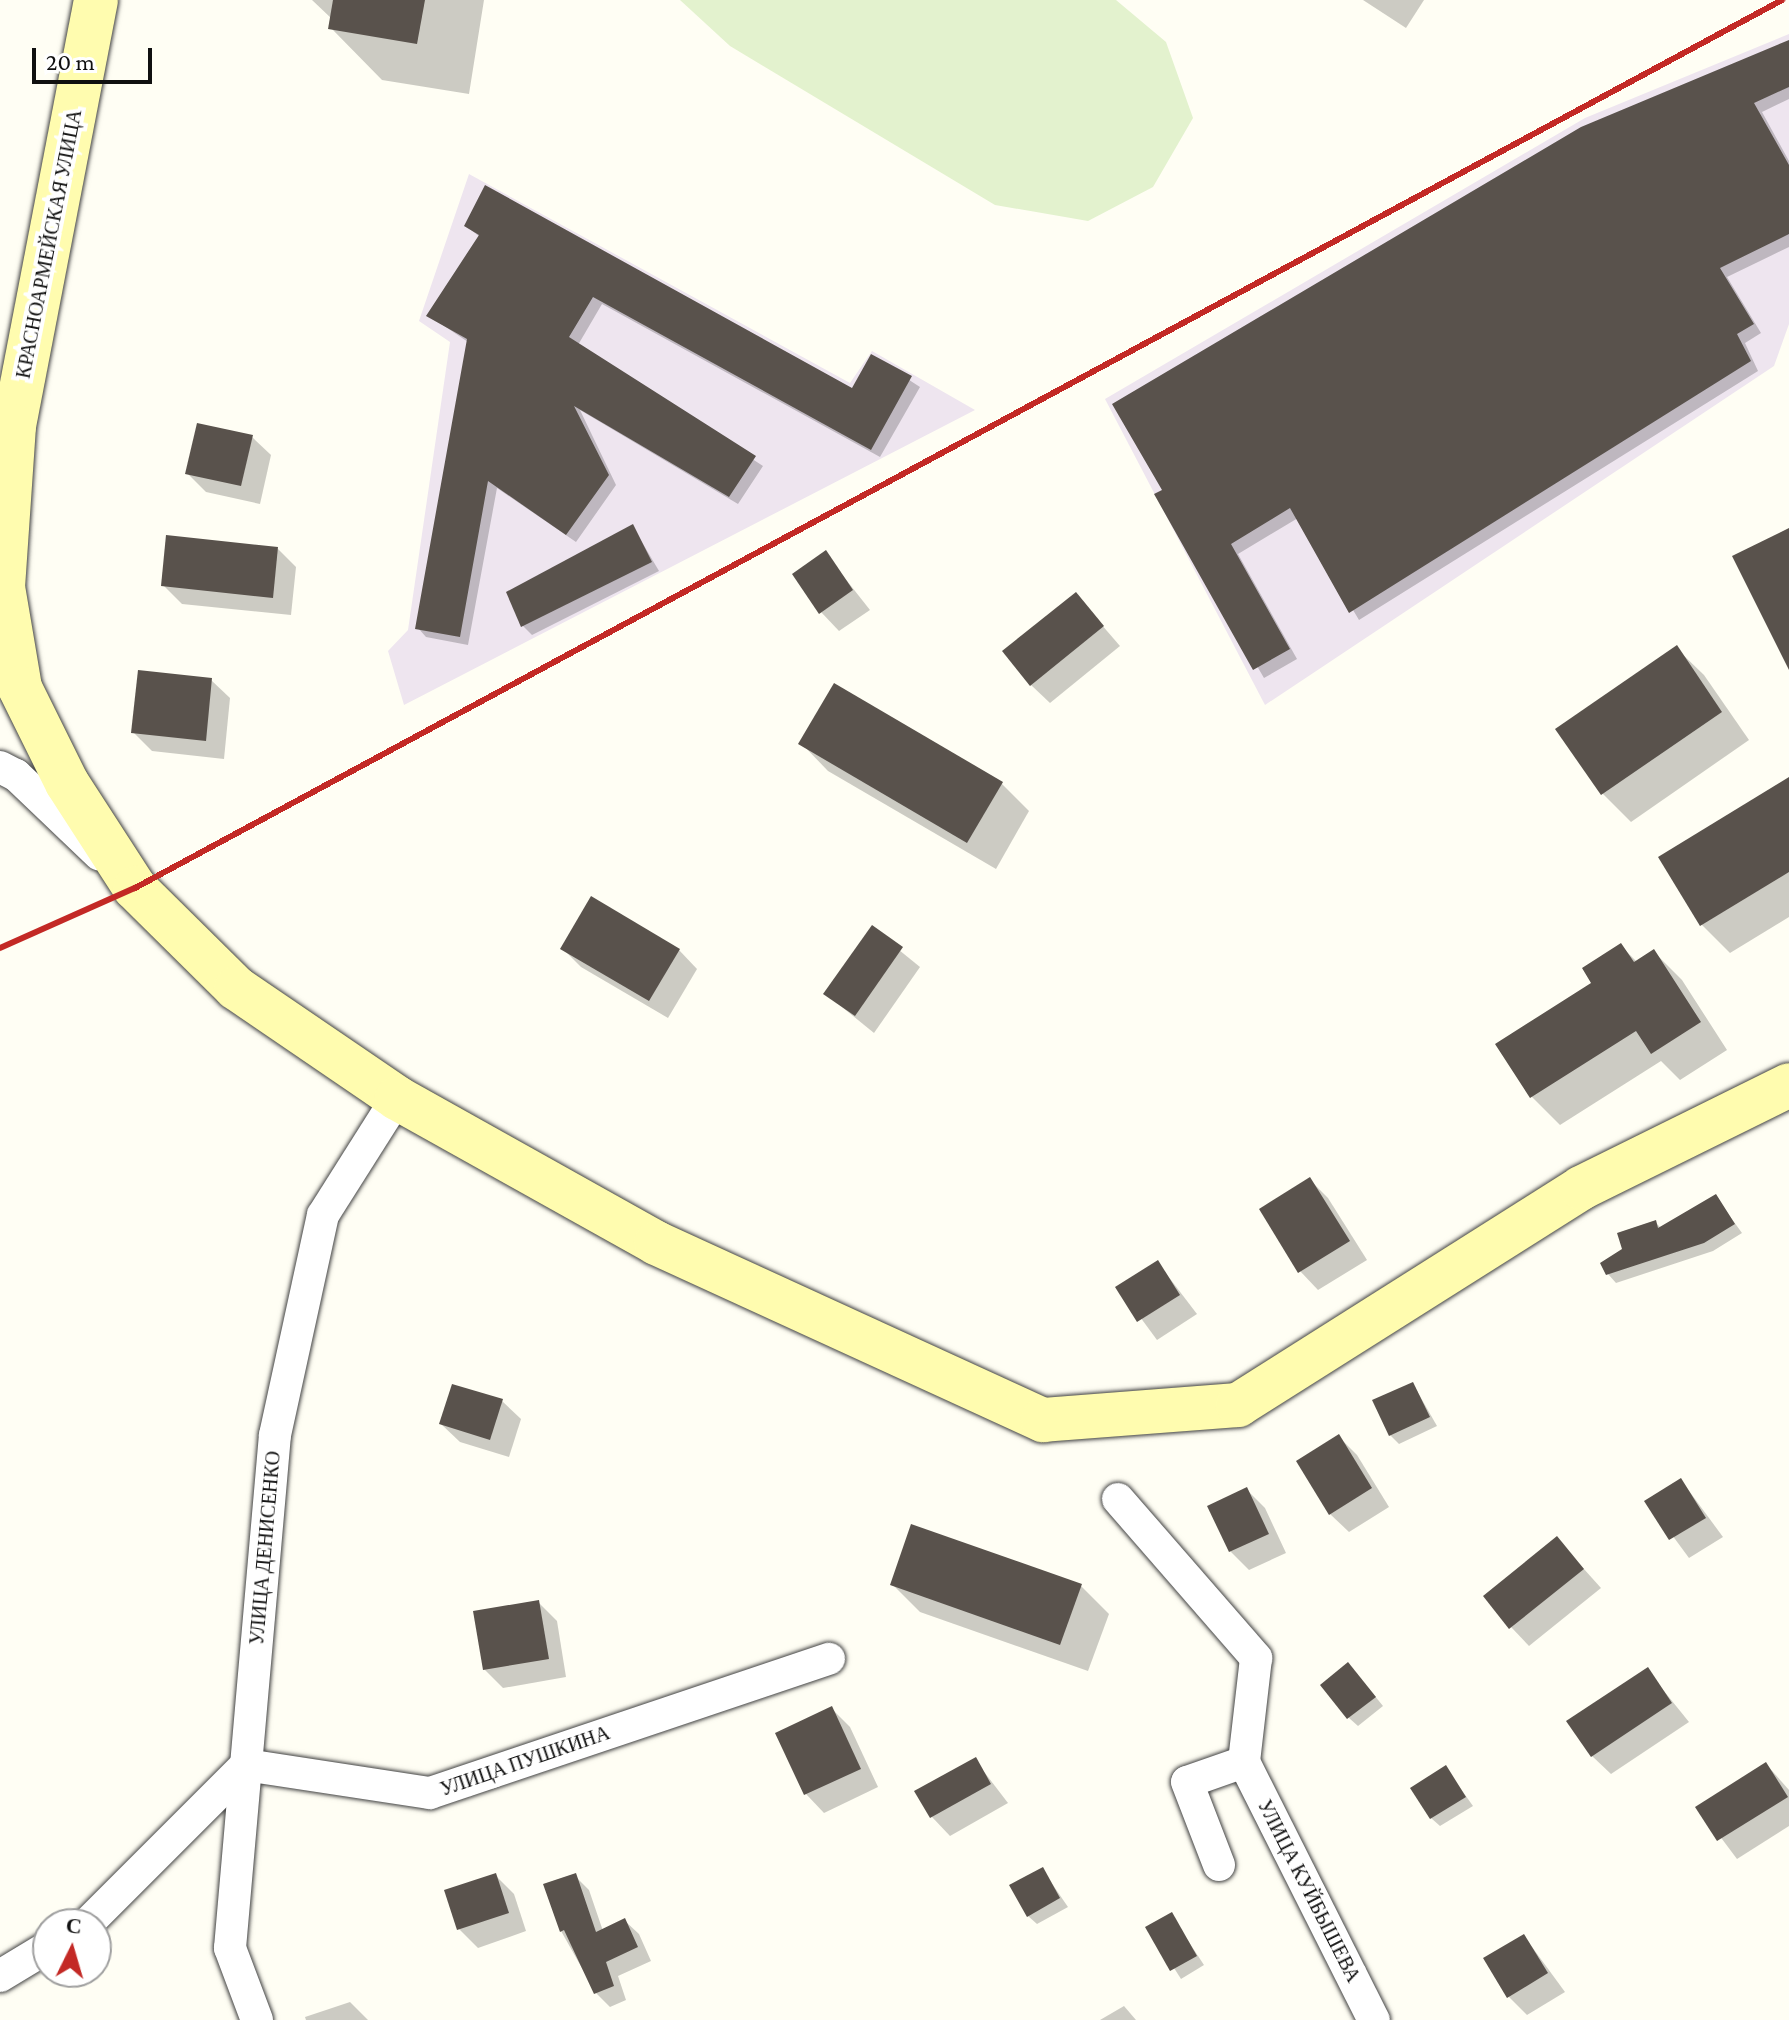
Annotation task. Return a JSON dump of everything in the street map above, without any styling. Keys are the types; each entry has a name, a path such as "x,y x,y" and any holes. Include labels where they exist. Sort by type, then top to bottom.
{"street":[{"name":"КРАСНОАРМЕЙСКАЯ УЛИЦА","path":"96,0 14,426 3,587 20,688 67,783 135,888 236,988 397,1098 656,1243 1043,1420 1238,1405 1581,1188 1789,1085"},
{"path":"0,767 16,775 135,888"},
{"name":"УЛИЦА ДЕНИСЕНКО","path":"257,2020 230,1948 275,1435 297,1319 323,1215 397,1098"},
{"path":"1118,1499 1256,1658 1244,1762 1187,1782 1219,1865"},
{"name":"УЛИЦА ПУШКИНА","path":"246,1765 430,1793 829,1659"},
{"name":"УЛИЦА КУЙБЫШЕВА","path":"1244,1762 1374,2020"},
{"path":"103,1908 246,1765"},
{"path":"0,1976 32,1957"}],"shaded area":[{"path":"1789,34 1789,324 1774,366 1265,705 1105,399 1585,118"},
{"path":"469,174 850,383 872,351 975,410 404,705 388,651 408,630 450,342 419,321"}],"green space":[{"path":"680,0 1116,0 1166,42 1193,118 1153,187 1088,221 995,205 730,46"}],"building":[{"path":"333,0 425,0 417,44 328,29"},
{"path":"1789,40 1789,87 1754,103 1789,165 1789,234 1720,268 1754,324 1737,334 1751,361 1349,613 1290,508 1231,544 1290,649 1253,670 1154,494 1162,490 1112,404 1581,127"},
{"path":"485,185 852,388 871,354 912,376 871,450 593,297 569,337 756,456 729,497 574,406 609,475 566,535 488,481 460,637 415,629 467,339 426,316 479,235 464,226"},
{"path":"197,423 253,435 241,486 185,474"},
{"path":"633,524 652,562 521,627 506,592"},
{"path":"1789,528 1789,670 1732,556"},
{"path":"166,535 278,547 273,598 161,586"},
{"path":"826,550 853,590 819,614 792,574"},
{"path":"1076,592 1104,626 1030,686 1002,651"},
{"path":"1677,645 1722,712 1601,795 1555,729"},
{"path":"138,670 212,678 206,741 131,733"},
{"path":"834,683 1003,782 967,843 798,744"},
{"path":"1789,777 1789,872 1700,926 1658,857"},
{"path":"591,896 680,949 649,1001 560,949"},
{"path":"872,925 903,947 855,1016 823,994"},
{"path":"1621,943 1634,962 1654,949 1701,1022 1651,1054 1636,1031 1530,1098 1495,1044 1591,983 1582,968"},
{"path":"1310,1177 1350,1241 1298,1273 1259,1209"},
{"path":"1716,1194 1735,1224 1704,1243 1606,1275 1600,1263 1622,1249 1617,1233 1656,1220 1658,1228"},
{"path":"1158,1260 1180,1295 1137,1322 1115,1287"},
{"path":"1413,1382 1430,1417 1389,1436 1372,1400"},
{"path":"452,1384 503,1399 490,1440 439,1424"},
{"path":"1339,1434 1372,1488 1329,1515 1296,1461"},
{"path":"1681,1478 1706,1518 1669,1540 1644,1501"},
{"path":"1247,1487 1269,1534 1229,1552 1207,1506"},
{"path":"911,1524 1082,1584 1060,1645 890,1585"},
{"path":"1557,1536 1584,1569 1509,1629 1483,1596"},
{"path":"539,1600 549,1659 483,1670 473,1611"},
{"path":"1348,1662 1376,1697 1347,1719 1320,1685"},
{"path":"1648,1667 1672,1703 1591,1757 1566,1721"},
{"path":"832,1706 861,1769 804,1795 775,1733"},
{"path":"976,1757 991,1784 930,1818 914,1791"},
{"path":"1766,1762 1788,1797 1717,1841 1695,1807"},
{"path":"1446,1765 1466,1797 1430,1819 1410,1788"},
{"path":"1043,1867 1060,1898 1027,1917 1009,1885"},
{"path":"496,1873 509,1913 457,1930 444,1890"},
{"path":"576,1873 596,1932 625,1918 638,1947 606,1962 614,1986 594,1994 564,1930 560,1932 543,1884"},
{"path":"1172,1912 1197,1956 1170,1971 1145,1927"},
{"path":"1524,1934 1548,1973 1507,1998 1483,1958"}],"railway":[{"path":"0,948 135,888 1782,0"}]}
